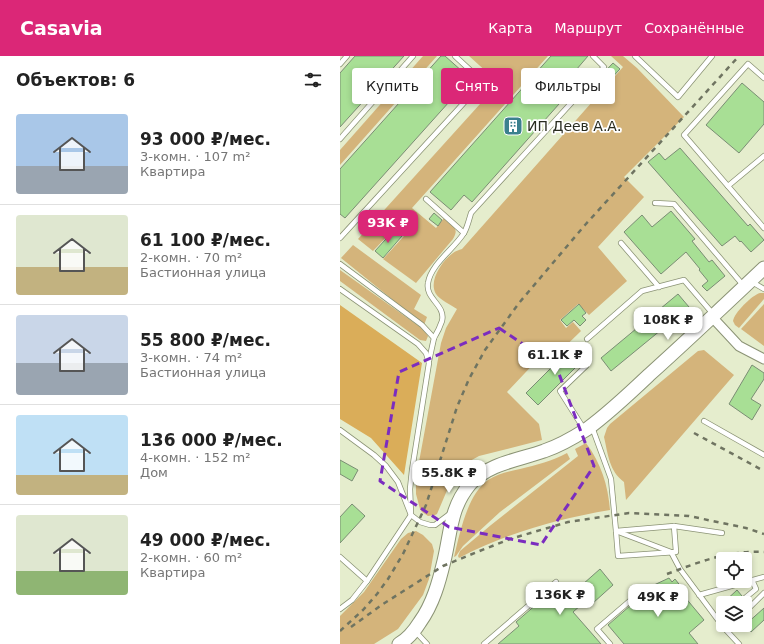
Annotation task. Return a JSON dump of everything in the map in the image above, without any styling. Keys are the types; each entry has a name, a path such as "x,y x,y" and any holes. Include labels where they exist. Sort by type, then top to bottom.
{"main road":[{"path":"403,643 425,615 433,601 444,560 454,510 471,484 483,472 544,451 567,441 588,428 714,317 764,268"}],"street":[{"path":"714,317 740,346 764,359"}],"lane":[{"path":"340,64 347,56"},
{"path":"340,139 413,56"},
{"path":"340,238 483,82 455,56"},
{"path":"340,610 352,600 367,581 411,515 410,489 412,470 429,363 434,338 442,320 442,314 439,306 429,294 428,283 434,269 464,233 471,213 604,67 593,56"},
{"path":"635,56 678,97 712,56"},
{"path":"764,78 748,64 684,135 764,228"},
{"path":"728,186 764,156"},
{"path":"426,199 464,233"},
{"path":"655,203 674,204 747,284 764,289"},
{"path":"621,243 660,287"},
{"path":"340,264 422,325 434,338"},
{"path":"587,339 642,291 684,280 714,317"},
{"path":"340,289 418,344 426,353 429,363"},
{"path":"586,366 560,391 588,428 612,479 618,556 676,552 674,526"},
{"path":"704,421 764,455"},
{"path":"340,430 374,455 386,466 398,482 411,515 420,522 430,525 435,524 454,510"},
{"path":"616,530 674,526 722,532"},
{"path":"616,530 671,552 680,569 716,617"},
{"path":"340,557 367,581"},
{"path":"748,596 756,589 752,580 764,577"},
{"path":"484,644 556,582"},
{"path":"699,595 724,588"},
{"path":"610,644 597,628 639,593"},
{"path":"752,605 764,593"},
{"path":"414,630 427,644"},
{"path":"728,632 739,644"}],"highlighted area":[{"path":"499,328 556,366 594,466 541,545 449,527 380,481 399,372"}],"shaded area":[{"path":"423,56 437,56 426,68 412,68"},
{"path":"469,56 548,56 537,68 521,68 521,86 513,95 513,68 482,68"},
{"path":"611,56 623,56 637,68 684,117 624,177 644,197 598,247 627,281 589,315 578,304 560,320 566,328 573,322 581,331 548,363 541,356 507,392 539,424 542,440 479,456 470,461 454,477 437,514 428,516 420,509 416,494 416,478 441,343 446,328 457,309 436,294 434,283 437,272 454,252 462,249 590,104 615,104 615,76 623,67"},
{"path":"381,104 394,104 340,165 340,150"},
{"path":"480,104 505,104 412,208 436,228 444,218 454,227 456,232 453,239 416,283 383,259 404,236 395,228 373,251 358,239"},
{"path":"353,245 421,295 414,309 427,317 424,325 341,258"},
{"path":"340,270 423,329 428,336 426,341 420,340 340,281"},
{"path":"760,293 764,293 764,299 739,328 733,321 734,318 748,301"},
{"path":"764,304 764,346 741,329"},
{"path":"340,305 422,363 404,475 371,438 340,419"},
{"path":"704,350 734,375 626,500 624,482 615,473 608,456 604,437 607,428 698,351"},
{"path":"586,443 600,466 608,492 610,510 571,518 514,534 459,558 458,556 460,551 578,456 575,449"},
{"path":"567,453 570,459 500,512 463,546 454,557 465,515 475,495 488,480 499,474 544,462"},
{"path":"416,531 423,535 432,544 434,551 429,579 423,595 398,629 374,644 340,644 340,616 364,592 401,539 408,533"}],"building":[{"path":"355,56 404,56 393,68 352,68 352,104 361,104 340,127 340,73"},
{"path":"441,56 445,56 458,68 441,68 441,104 447,104 345,218 340,214 340,169 398,104 433,104 433,68 430,68"},
{"name":"ИП Деев А.А.","path":"551,56 588,56 578,68 540,68"},
{"path":"613,63 620,69 615,74 615,68 608,68"},
{"path":"742,83 764,102 764,124 739,153 706,125"},
{"name":"ИП Деев А.А.","path":"521,90 521,104 559,104 472,202 464,195 451,210 430,192 508,104 513,104 513,99"},
{"path":"680,148 748,226 750,224 764,240 751,252 735,236 722,246 648,162 659,153 665,160"},
{"path":"671,211 695,239 692,241 709,262 712,260 725,276 707,291 702,286 708,281 686,252 661,274 624,232 642,215 652,227"},
{"path":"434,213 442,220 438,226 429,219"},
{"path":"394,230 402,236 383,258 375,251"},
{"path":"678,294 689,307 611,371 601,358"},
{"path":"579,304 586,313 582,316 586,320 580,326 574,320 567,326 561,320"},
{"path":"572,347 584,359 538,405 526,393"},
{"path":"752,365 764,373 764,379 751,399 761,405 752,420 729,404"},
{"path":"340,460 358,470 352,481 340,474"},
{"path":"352,504 365,516 340,543 340,517"},
{"path":"600,569 613,585 593,603 589,598 573,612 601,644 498,644 519,626 516,622 546,596 548,598 561,586 563,588 568,584 574,592"},
{"path":"669,578 672,582 675,579 682,588 679,590 704,620 689,633 698,644 624,644 608,625 654,585"},
{"path":"737,590 742,596 731,596"},
{"path":"764,608 764,620 752,631 752,619"}],"railway":[{"path":"340,631 363,610 377,594 403,554 426,505 457,407 469,379 485,350 519,303 585,225 739,56"},
{"path":"694,433 764,471"},
{"path":"351,627 383,604 443,566 510,539 568,522 629,513 689,516 746,528 764,534"},
{"path":"667,574 703,561 726,555 764,552"}],"place":[{"name":"ИП Деев А.А.","path":"513,126"}]}
